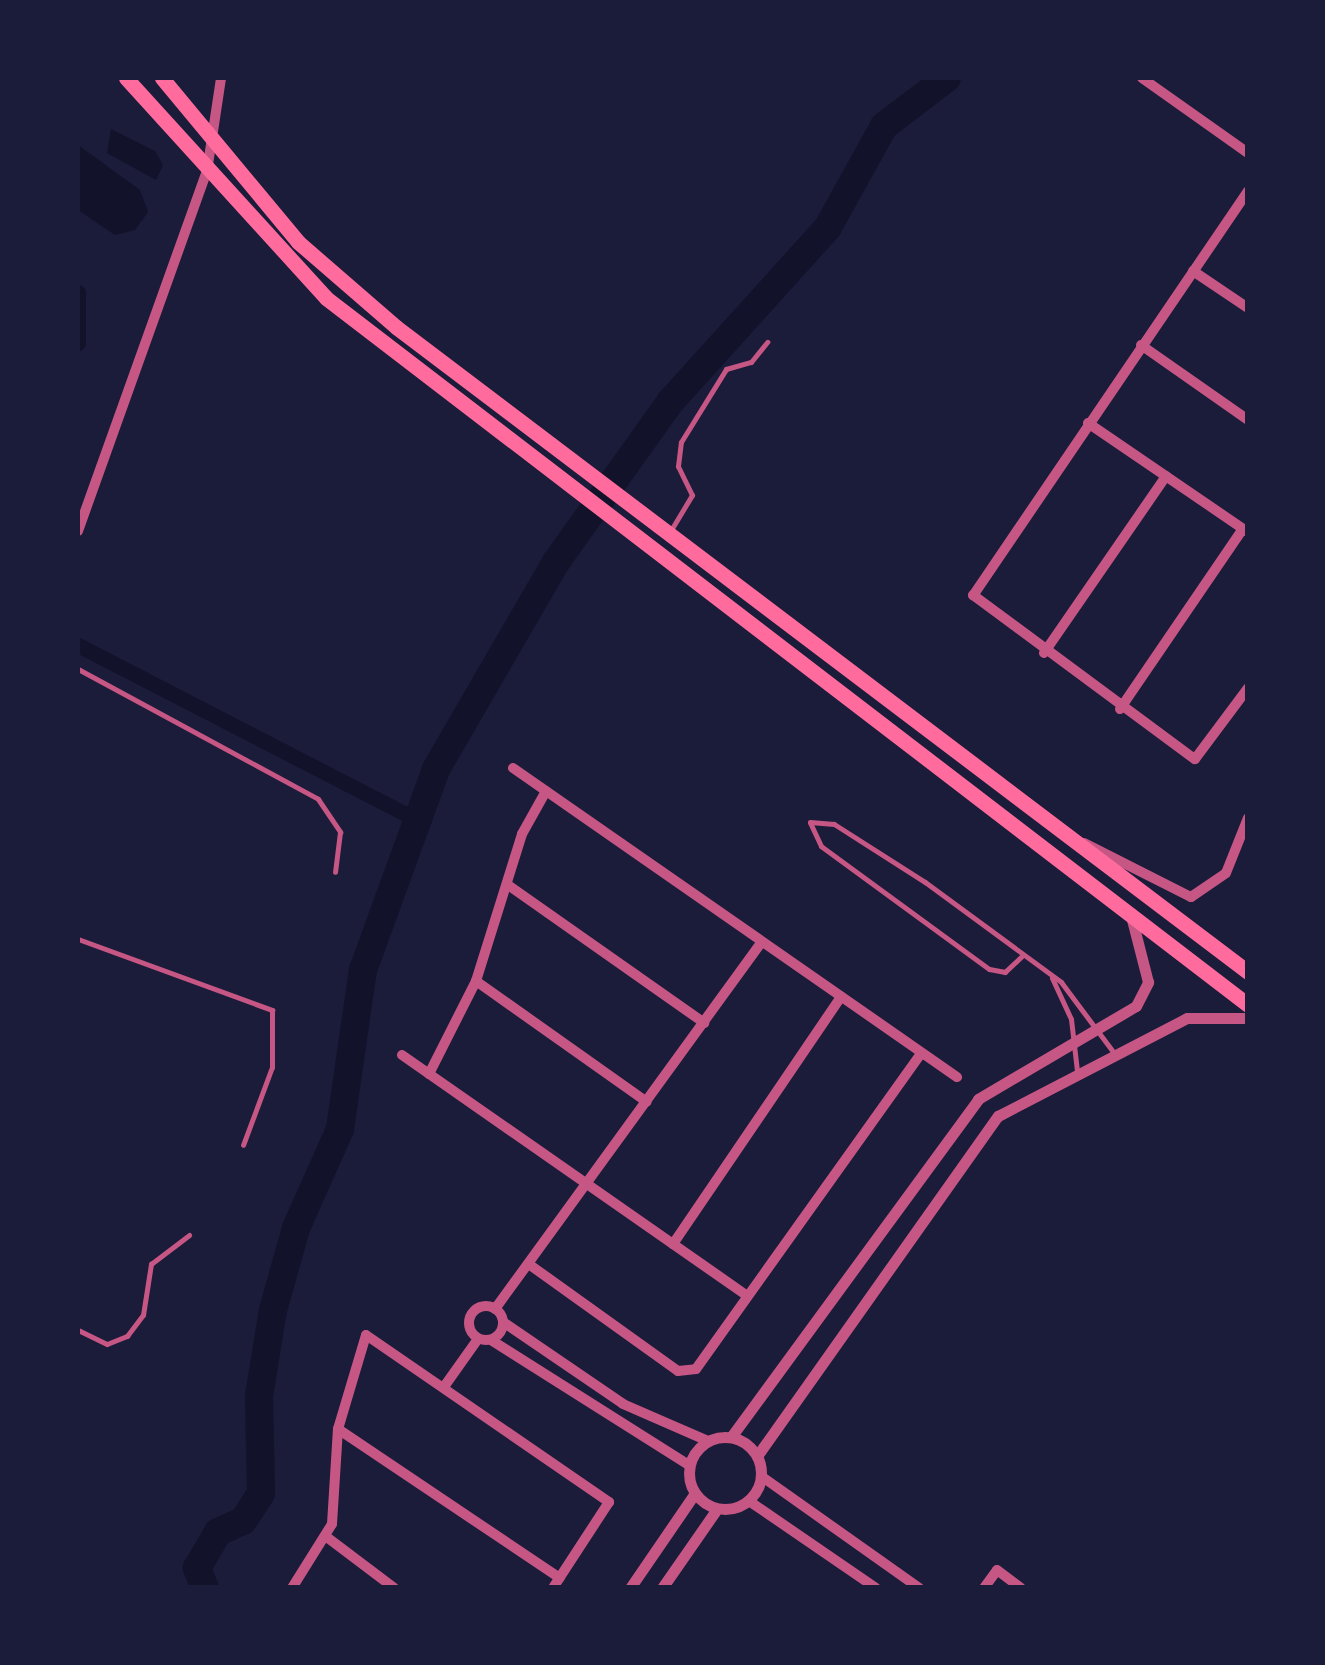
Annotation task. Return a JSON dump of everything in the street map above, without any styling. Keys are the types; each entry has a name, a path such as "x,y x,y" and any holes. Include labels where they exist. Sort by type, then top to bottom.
{"main road":[{"path":"126,78 326,298 614,525 1248,1005"},
{"path":"162,78 342,282 1248,972"}],"street":[{"path":"78,531 208,171 221,78"},
{"path":"1142,78 1248,153"},
{"path":"1248,191 973,594 1120,710 1195,759 1248,688"},
{"path":"1193,270 1248,308"},
{"path":"1141,345 1248,420"},
{"path":"1088,423 1245,530 1120,710"},
{"path":"1044,653 1166,476"},
{"path":"513,768 957,1078"},
{"path":"428,1074 476,981 508,885 546,791"},
{"path":"1074,840 1191,897 1226,873 1248,818"},
{"path":"508,885 704,1023"},
{"path":"495,1308 503,1322 648,1418 708,1441 730,1437 978,1098 1097,1030 1145,994 1131,916"},
{"path":"689,1465 484,1339 470,1318 495,1308 530,1265 762,942"},
{"path":"476,981 647,1102"},
{"path":"672,1244 841,997"},
{"path":"757,1456 982,1133 1014,1103 1204,1013 1248,1018"},
{"path":"530,1265 684,1372 702,1365 746,1295 922,1053"},
{"path":"402,1054 746,1295"},
{"path":"446,1384 503,1322"},
{"path":"292,1588 328,1538 338,1430 366,1335 446,1384 609,1502 556,1583 338,1430"},
{"path":"542,1377 556,1358"},
{"path":"730,1437 757,1456 761,1476 749,1501"},
{"path":"630,1588 694,1493 689,1465 708,1441"},
{"path":"761,1476 856,1543 901,1583 919,1588"},
{"path":"694,1493 717,1509"},
{"path":"662,1588 717,1509 749,1501 876,1588"},
{"path":"328,1538 394,1588"},
{"path":"841,1564 856,1543"},
{"path":"984,1588 997,1570 1021,1588"}],"lane":[{"path":"669,533 692,495 678,466 680,442 726,369 751,362 767,342"},
{"path":"78,668 318,798 340,832 334,872"},
{"path":"1023,955 1005,972 989,968 820,846 810,822 834,824 1023,955 1050,975 1114,1053"},
{"path":"78,939 272,1010 272,1067 243,1145"},
{"path":"1050,975 1076,1040 1077,1071"},
{"path":"78,1330 107,1344 127,1336 142,1315 151,1264 189,1235"}],"shaded area":[{"path":"111,129 155,151 163,165 156,180 107,153"},
{"path":"78,145 140,190 148,212 135,230 115,235 78,210"}],"waterway":[{"path":"205,1588 197,1568 218,1532 243,1521 261,1493 259,1396 273,1310 296,1228 340,1129 363,970 436,769 556,562 671,401 828,227 884,126 947,78"},
{"path":"78,292 78,343"},
{"path":"78,645 417,820"}]}
